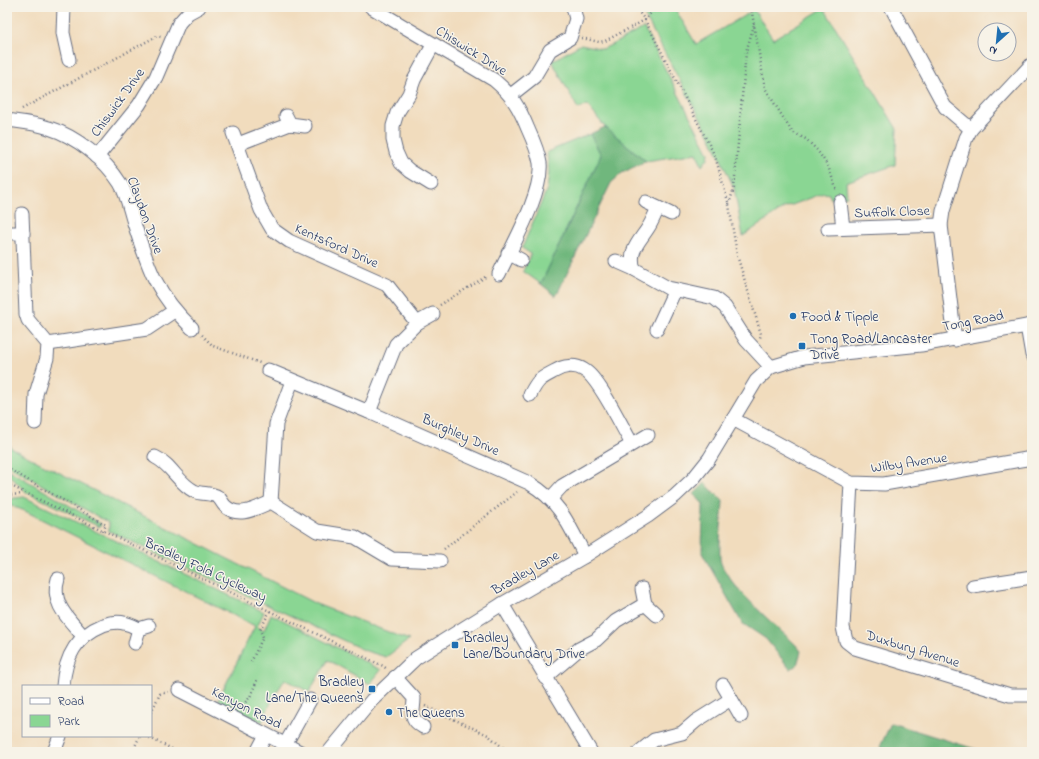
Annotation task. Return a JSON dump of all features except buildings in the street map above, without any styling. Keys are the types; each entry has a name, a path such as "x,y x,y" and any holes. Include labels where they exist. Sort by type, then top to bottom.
{"street":[{"path":"64,7 60,41 69,60"},
{"name":"Chiswick Drive","path":"371,7 494,80 510,95 522,113 538,153 540,164 539,178 536,192 499,274"},
{"path":"510,95 534,77 550,50 570,38 576,20 573,7"},
{"path":"891,7 945,107 971,129"},
{"name":"Chiswick Drive","path":"97,157 138,105 156,77 179,23 191,9"},
{"path":"431,184 419,171 401,163 393,140 393,126 398,113 409,94 414,80 433,44"},
{"path":"955,340 941,225 943,211 962,147 971,129 1032,64"},
{"name":"Claydon Drive","path":"11,120 34,124 62,133 97,157 111,170 121,184 154,280 174,311 192,328"},
{"name":"Kentsford Drive","path":"305,126 288,120 236,138 261,210 272,229 288,241 384,283 417,323"},
{"name":"Suffolk Close","path":"840,202 843,228"},
{"path":"634,268 632,261 632,250 649,227 652,205 671,214"},
{"path":"22,214 26,314 28,320 48,344 47,358 31,397 35,424"},
{"name":"Suffolk Close","path":"828,229 941,225"},
{"path":"9,233 23,233"},
{"path":"508,253 521,260"},
{"path":"616,261 634,268 674,290 714,298 725,307 746,340 771,367"},
{"path":"657,329 674,290"},
{"path":"48,344 147,329 174,311"},
{"path":"369,412 396,344 417,323 433,314"},
{"path":"1029,325 1032,355"},
{"name":"Tong Road","path":"733,419 756,381 771,367 786,361 804,357 955,340 1029,325"},
{"path":"530,395 537,381 558,369 571,366 584,370 596,381 632,444"},
{"name":"Burghley Drive","path":"268,370 369,412 529,483 551,498 564,516 585,556"},
{"path":"271,502 276,424 292,381"},
{"name":"Wilby Avenue","path":"733,419 851,484 884,484 1032,458"},
{"name":"Bradley Lane","path":"330,752 372,700 395,677 428,650 502,604 585,556 648,516 675,496 693,479 709,459 733,419"},
{"path":"551,498 562,486 648,435"},
{"path":"155,457 164,462 190,489 199,493 215,495 232,510 238,513 246,512 271,502"},
{"name":"Duxbury Avenue","path":"851,484 843,626 846,641 855,648 1010,695 1032,695"},
{"path":"271,502 317,531 355,538 392,559 417,556 436,561"},
{"path":"973,586 1032,577"},
{"path":"58,580 55,589 56,598 63,612 83,636"},
{"path":"642,589 645,604 657,615"},
{"path":"502,604 545,678 591,752"},
{"path":"545,678 579,649 596,640 616,621 645,604"},
{"path":"63,685 74,646 83,636 96,628 120,621 144,627 134,643"},
{"path":"395,677 414,698 412,716 414,722 423,727"},
{"path":"723,685 741,716"},
{"name":"Kenyon Road","path":"179,690 300,752"},
{"path":"639,752 654,740 682,733 696,721 731,699"},
{"path":"285,744 310,700"},
{"path":"257,752 266,735"},
{"path":"54,752 60,737"}],"path":[{"path":"635,7 644,20 708,140 724,184 737,255 761,334 760,340 755,349"},
{"path":"570,38 605,41 644,20 656,7"},
{"path":"752,7 766,89 792,132 806,139 817,150 828,166 840,202"},
{"path":"729,205 734,188 746,52 755,23"},
{"path":"11,120 22,109 157,36 173,40"},
{"path":"764,95 766,89"},
{"path":"433,314 434,309 490,274 499,274"},
{"path":"192,328 213,346 264,365 268,370"},
{"path":"7,468 106,525 103,531"},
{"path":"436,561 437,555 529,483"},
{"name":"Bradley Fold Cycleway","path":"7,484 24,494 383,666 395,677"},
{"path":"7,495 24,494"},
{"path":"251,662 263,637 260,630 270,611"},
{"path":"233,718 250,697 258,678"},
{"path":"152,710 160,694 179,690"},
{"path":"414,698 426,706 488,735 508,752"},
{"path":"132,752 140,737"},
{"path":"148,737 178,752"}],"green space":[{"path":"640,7 674,7 696,44 754,10 773,39 824,8 897,129 895,165 846,182 847,196 831,199 829,194 824,193 784,208 743,236 734,188 712,140"},
{"path":"644,28 709,153 708,158 702,166 697,153 646,161 605,127 587,105 578,109 552,61 581,44 603,49"},
{"path":"605,127 646,161 622,173 611,183 556,296 541,284 601,155 590,134"},
{"path":"590,134 601,155 541,284 523,271 531,254 522,248 547,189 549,172 547,152"},
{"path":"7,444 13,449 316,604 409,640 386,657 366,651 109,531 109,523 7,465"},
{"path":"7,469 101,524 100,527 26,492 7,473"},
{"path":"705,483 723,501 720,559 723,568 740,591 801,651 797,665 790,669 766,639 742,623 702,553 703,504 694,494"},
{"path":"24,497 264,612 257,627 264,630 271,614 381,670 370,684 328,660 309,692 285,679 272,700 262,722 218,700 255,626 25,511 7,504 7,499"},
{"path":"891,723 985,752 890,752 880,747"}],"place":[{"name":"Food & Tipple","path":"793,316"},
{"name":"Tong Road/Lancaster Drive","path":"802,346"},
{"name":"Bradley Lane/Boundary Drive","path":"455,645"},
{"name":"Bradley Lane/The Queens","path":"372,689"},
{"name":"The Queens","path":"389,712"}]}
